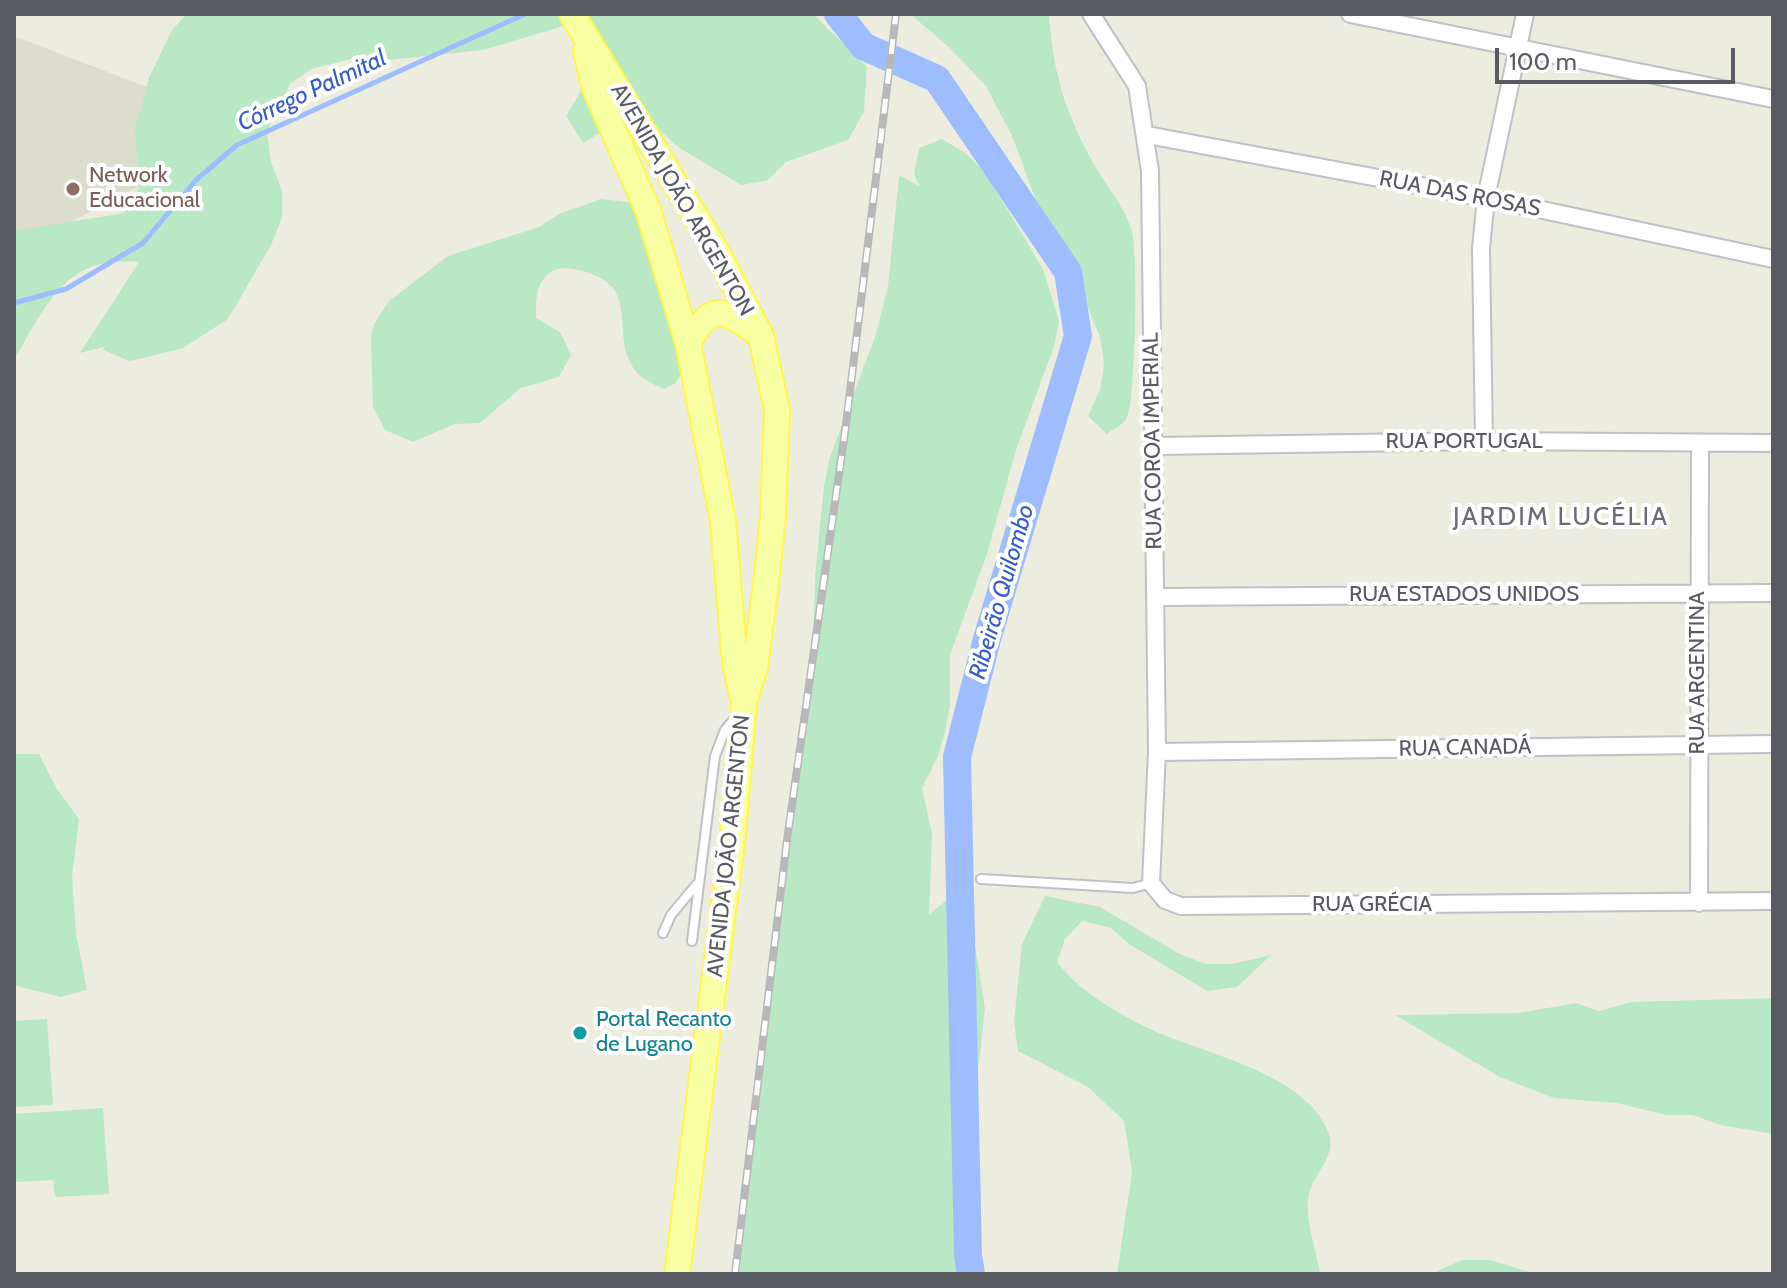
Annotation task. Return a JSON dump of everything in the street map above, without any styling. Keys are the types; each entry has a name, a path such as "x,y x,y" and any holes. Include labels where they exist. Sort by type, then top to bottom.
{"main road":[{"name":"AVENIDA JOÃO ARGENTON","path":"572,14 582,36 717,252 761,336 777,410 773,517 755,667 744,705 733,833 677,1274"},
{"name":"AVENIDA JOÃO ARGENTON","path":"582,36 594,86 649,213 688,343 723,521 735,663 744,705"},
{"path":"688,343 708,314 719,311 731,314 761,336"}],"street":[{"name":"RUA COROA IMPERIAL","path":"1091,14 1137,86 1147,135 1155,446 1157,752 1151,883"},
{"path":"1350,14 1773,99"},
{"path":"1484,441 1481,248 1486,198 1525,14"},
{"name":"RUA DAS ROSAS","path":"1147,135 1486,198 1773,259"},
{"name":"RUA PORTUGAL","path":"1155,446 1484,441 1773,443"},
{"name":"RUA ARGENTINA","path":"1699,903 1700,443"},
{"name":"RUA ESTADOS UNIDOS","path":"1155,597 1773,593"},
{"name":"RUA CANADÁ","path":"1157,752 1773,744"},
{"name":"RUA GRÉCIA","path":"1151,883 1165,900 1181,906 1773,901"}],"lane":[{"path":"692,941 715,756 725,730 744,705"},
{"path":"981,879 1133,888 1151,883"},
{"path":"663,933 671,915 697,884"}],"shaded area":[{"name":"Network Educacional","path":"14,36 251,127 14,252"}],"green space":[{"path":"187,14 813,14 867,67 864,112 848,140 786,162 768,180 741,185 678,147 638,110 583,143 566,116 595,67 591,37 564,26 483,50 388,60 363,56 311,69 290,84 267,132 271,162 282,191 282,218 271,245 228,319 183,348 130,361 103,350 104,347 80,353 139,262 93,266 75,275 48,303 14,360 14,231 124,213 139,188 135,130 149,78 172,30"},
{"path":"910,14 1049,14 1057,74 1068,109 1094,164 1125,214 1134,246 1135,329 1129,409 1126,420 1107,434 1088,416 1100,390 1104,364 1100,337 1039,209 1013,138 986,86 949,47"},
{"path":"942,139 965,153 985,172 1043,269 1059,321 1054,346 1016,450 987,554 950,655 950,706 945,732 938,756 922,788 932,834 929,915 950,897 962,902 970,914 985,1009 979,1063 963,1101 962,1158 977,1274 734,1274 801,756 797,754 813,663 815,575 824,486 830,457 876,334 888,286 899,175 920,187 914,174 919,148"},
{"path":"601,199 627,202 638,209 670,315 682,372 676,383 664,389 634,369 627,354 618,296 610,285 596,275 561,268 542,281 536,307 536,318 560,332 571,355 559,377 521,388 480,423 455,424 413,442 385,430 373,407 371,337 374,324 389,301 448,256 539,227 559,214"},
{"path":"14,754 39,754 57,789 79,819 72,876 76,934 87,990 61,997 14,985"},
{"path":"1045,896 1100,907 1178,953 1205,964 1233,964 1271,955 1237,987 1207,991 1129,944 1111,928 1082,921 1065,939 1057,962 1087,992 1125,1016 1171,1038 1277,1080 1299,1095 1317,1113 1330,1142 1328,1156 1313,1183 1308,1200 1320,1274 1117,1274 1132,1172 1124,1121 1088,1087 1018,1051 1014,1022 1022,944"},
{"path":"1773,998 1773,1134 1720,1125 1693,1115 1666,1115 1617,1103 1554,1098 1500,1077 1395,1015 1519,1013 1576,1003 1599,1011 1632,1002"},
{"path":"47,1019 53,1105 14,1107 14,1021"},
{"path":"103,1108 109,1194 55,1197 53,1180 14,1182 14,1114"},
{"path":"1462,1260 1490,1260 1536,1274 1431,1274"}],"waterway":[{"name":"Córrego Palmital","path":"14,303 66,289 143,243 196,180 237,145 525,14"},
{"name":"Ribeirão Quilombo","path":"838,14 863,46 937,79 1068,272 1078,336 987,639 957,757 968,1255 971,1274"}],"railway":[{"path":"735,1274 787,840 845,432 896,14"}],"place":[{"name":"Network Educacional","path":"73,189"},
{"name":"Portal Recanto de Lugano","path":"580,1033"}],"district":[{"name":"JARDIM LUCÉLIA","path":"1561,517"}]}
